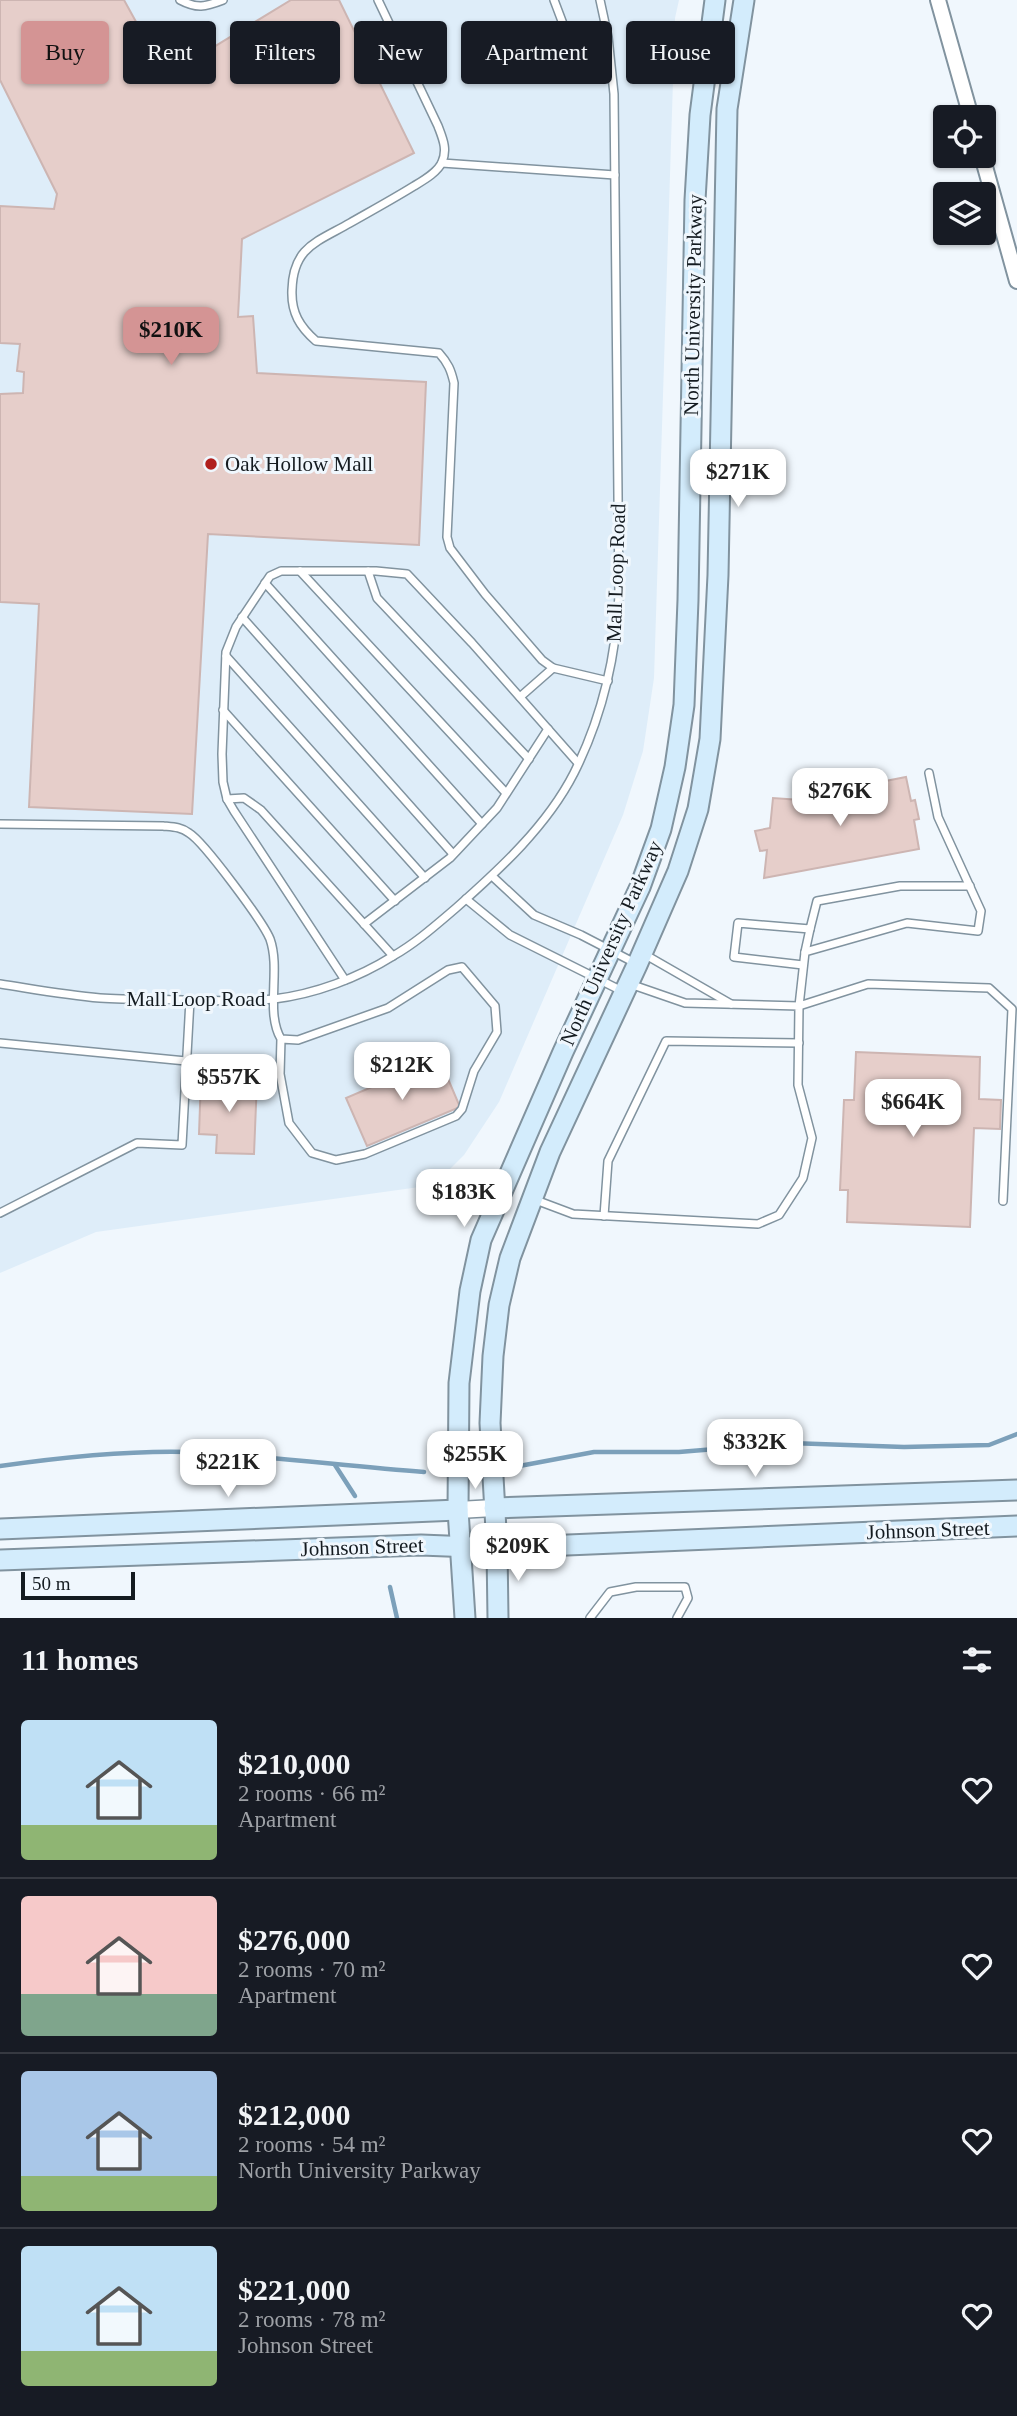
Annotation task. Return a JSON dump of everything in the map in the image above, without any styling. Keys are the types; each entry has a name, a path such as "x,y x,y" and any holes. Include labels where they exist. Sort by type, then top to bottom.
{"main road":[{"name":"North University Parkway","path":"465,1618 458,1510 458,1383 470,1291 481,1240 640,887 661,829 675,768 684,705 688,600 695,200 701,115 715,0"},
{"name":"North University Parkway","path":"498,1618 490,1423 493,1356 499,1305 510,1258 550,1152 678,871 698,809 710,740 718,575 727,109 744,0"},
{"name":"Johnson Street","path":"494,1508 1017,1490"},
{"name":"Johnson Street","path":"0,1529 458,1510"},
{"name":"Johnson Street","path":"0,1560 421,1545 497,1548 1017,1527"}],"street":[{"path":"938,0 968,105"},
{"path":"985,168 1017,281"},
{"name":"Johnson Street","path":"458,1510 494,1508"}],"lane":[{"path":"180,0 193,7 204,7 223,0"},
{"path":"378,0 438,126 445,146 442,163 428,177 408,190 317,239 303,253 292,273 294,312 301,328 316,341 439,353 447,361 454,383 447,537 450,548 542,660 554,668 608,681"},
{"path":"554,0 562,21"},
{"name":"Mall Loop Road","path":"600,0 605,21"},
{"name":"Mall Loop Road","path":"0,984 99,998 190,1000 275,999 345,980 393,956 428,932 492,876 542,820 562,793 590,739 608,681 618,628 620,578 612,76"},
{"path":"442,163 615,175"},
{"path":"345,980 227,799 223,782 223,710 228,643 270,576 281,571 407,574 578,763"},
{"path":"300,571 506,793"},
{"path":"368,571 377,598 528,759"},
{"path":"265,583 482,824"},
{"path":"243,617 453,854"},
{"path":"226,656 425,878"},
{"path":"520,697 554,668"},
{"path":"223,710 395,901"},
{"path":"364,924 425,878 482,824 497,808 548,729"},
{"path":"805,952 907,923 978,931 981,911 938,817 929,773"},
{"path":"227,799 243,798 253,802 393,956"},
{"path":"0,824 163,826 180,827 191,834 220,867 270,939 275,999 274,1027 281,1039 280,1074 289,1124 312,1153 336,1160 365,1154 456,1116 467,1099 474,1071 497,1032 495,1006 462,967 448,970 388,1008 298,1040 281,1039"},
{"path":"492,876 534,915 611,951 640,959 731,1005"},
{"path":"532,1199 573,1214 758,1224 779,1215 803,1178 813,1138 797,1085 803,965 817,901 901,886 970,886"},
{"path":"466,899 510,935 597,978 685,1003 799,1006 868,984 989,988 1012,1009 1003,1201"},
{"path":"803,965 734,957 738,923 810,929"},
{"path":"0,1213 138,1143 182,1144 190,1000"},
{"path":"604,1216 608,1161 666,1041 799,1043"},
{"path":"0,1043 186,1061"},
{"path":"590,1618 610,1592 636,1587 685,1587 688,1598 677,1618"}],"shaded area":[{"path":"0,0 679,0 675,21 626,21 626,84 673,84 654,678 643,751 623,815 499,1102 464,1155 434,1185 96,1232 0,1273"}],"building":[{"name":"Oak Hollow Mall","path":"0,0 124,0 136,21 123,21 123,84 216,84 216,46 230,37 230,84 340,84 340,21 256,21 291,0 339,0 354,31 354,84 380,84 414,153 242,239 238,317 253,316 257,373 426,382 419,545 208,534 192,814 29,807 39,604 0,602 0,394 23,393 24,372 17,371 20,344 0,343 0,206 54,209 57,194 0,80"},
{"path":"906,777 911,801 915,800 919,819 914,820 919,849 764,878 767,850 760,851 755,831 770,828 773,798 800,800 799,806 806,805 804,797"},
{"path":"856,1052 980,1057 979,1099 1001,1100 1000,1129 974,1128 970,1227 847,1222 848,1190 840,1190 844,1100 854,1100"},
{"path":"440,1060 460,1107 367,1146 346,1098 379,1084 376,1077 399,1067 402,1076"},
{"path":"201,1078 257,1080 254,1154 216,1153 217,1135 199,1134"}],"waterway":[{"path":"514,1467 594,1452 679,1452 790,1443 904,1447 989,1445 1017,1434"},
{"path":"0,1466 95,1455 191,1452 424,1472"},
{"path":"335,1465 355,1496"},
{"path":"390,1587 397,1618"}],"place":[{"name":"Oak Hollow Mall","path":"211,464"}]}
